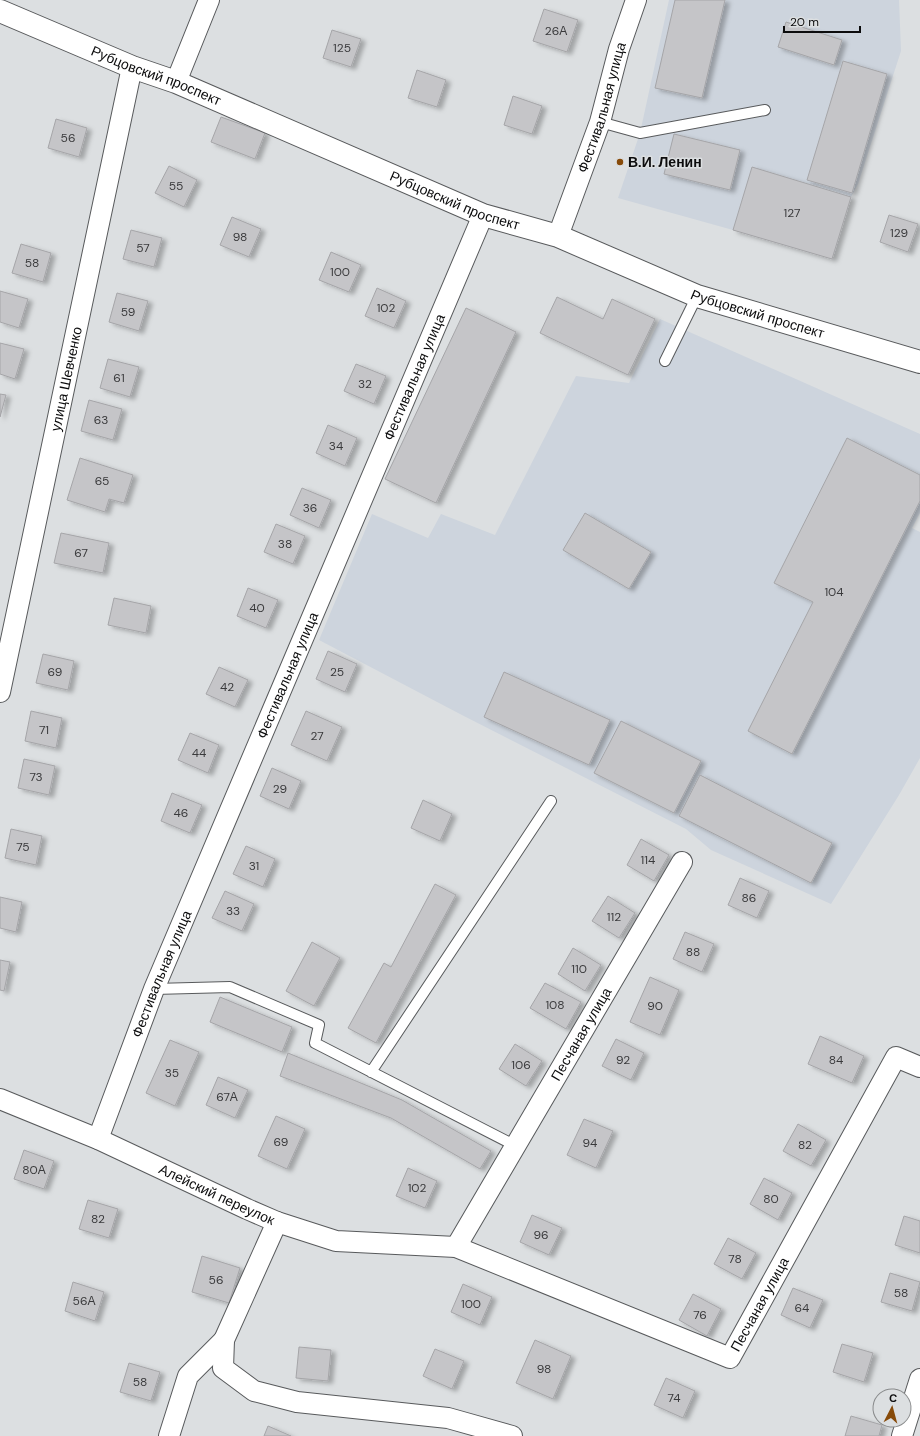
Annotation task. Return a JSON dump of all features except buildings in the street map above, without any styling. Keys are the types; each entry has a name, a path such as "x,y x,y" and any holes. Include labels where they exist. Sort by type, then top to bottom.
{"street":[{"path":"176,82 209,0"},
{"name":"Фестивальная улица","path":"558,236 600,122 619,50 636,0"},
{"name":"Рубцовский проспект","path":"0,11 132,67 176,82 484,215 558,236 697,296 920,362"},
{"name":"улица Шевченко","path":"0,692 132,67"},
{"name":"Фестивальная улица","path":"98,1139 154,989 484,215"},
{"name":"Песчаная улица","path":"456,1248 682,862"},
{"name":"Песчаная улица","path":"277,1222 336,1241 456,1248 730,1358 896,1058 920,1067"},
{"name":"Алейский переулок","path":"0,1099 98,1139 277,1222 224,1340 223,1368 254,1391 297,1402 448,1418 512,1436"},
{"path":"169,1436 188,1376 224,1340"},
{"path":"902,1436 920,1379"}],"lane":[{"path":"600,122 640,133 765,110"},
{"path":"665,361 697,296"},
{"path":"371,1072 550,801"},
{"path":"154,989 230,987 318,1025 314,1043 516,1146"}],"shaded area":[{"path":"669,0 899,0 901,51 858,184 851,197 832,259 618,198 640,133"},
{"path":"660,319 920,434 920,513 912,528 920,532 920,758 899,795 831,904 711,850 686,829 460,714 319,640 372,514 428,538 441,514 495,535 576,376 629,383"}],"place":[{"name":"В.И. Ленин","path":"620,162"}]}
